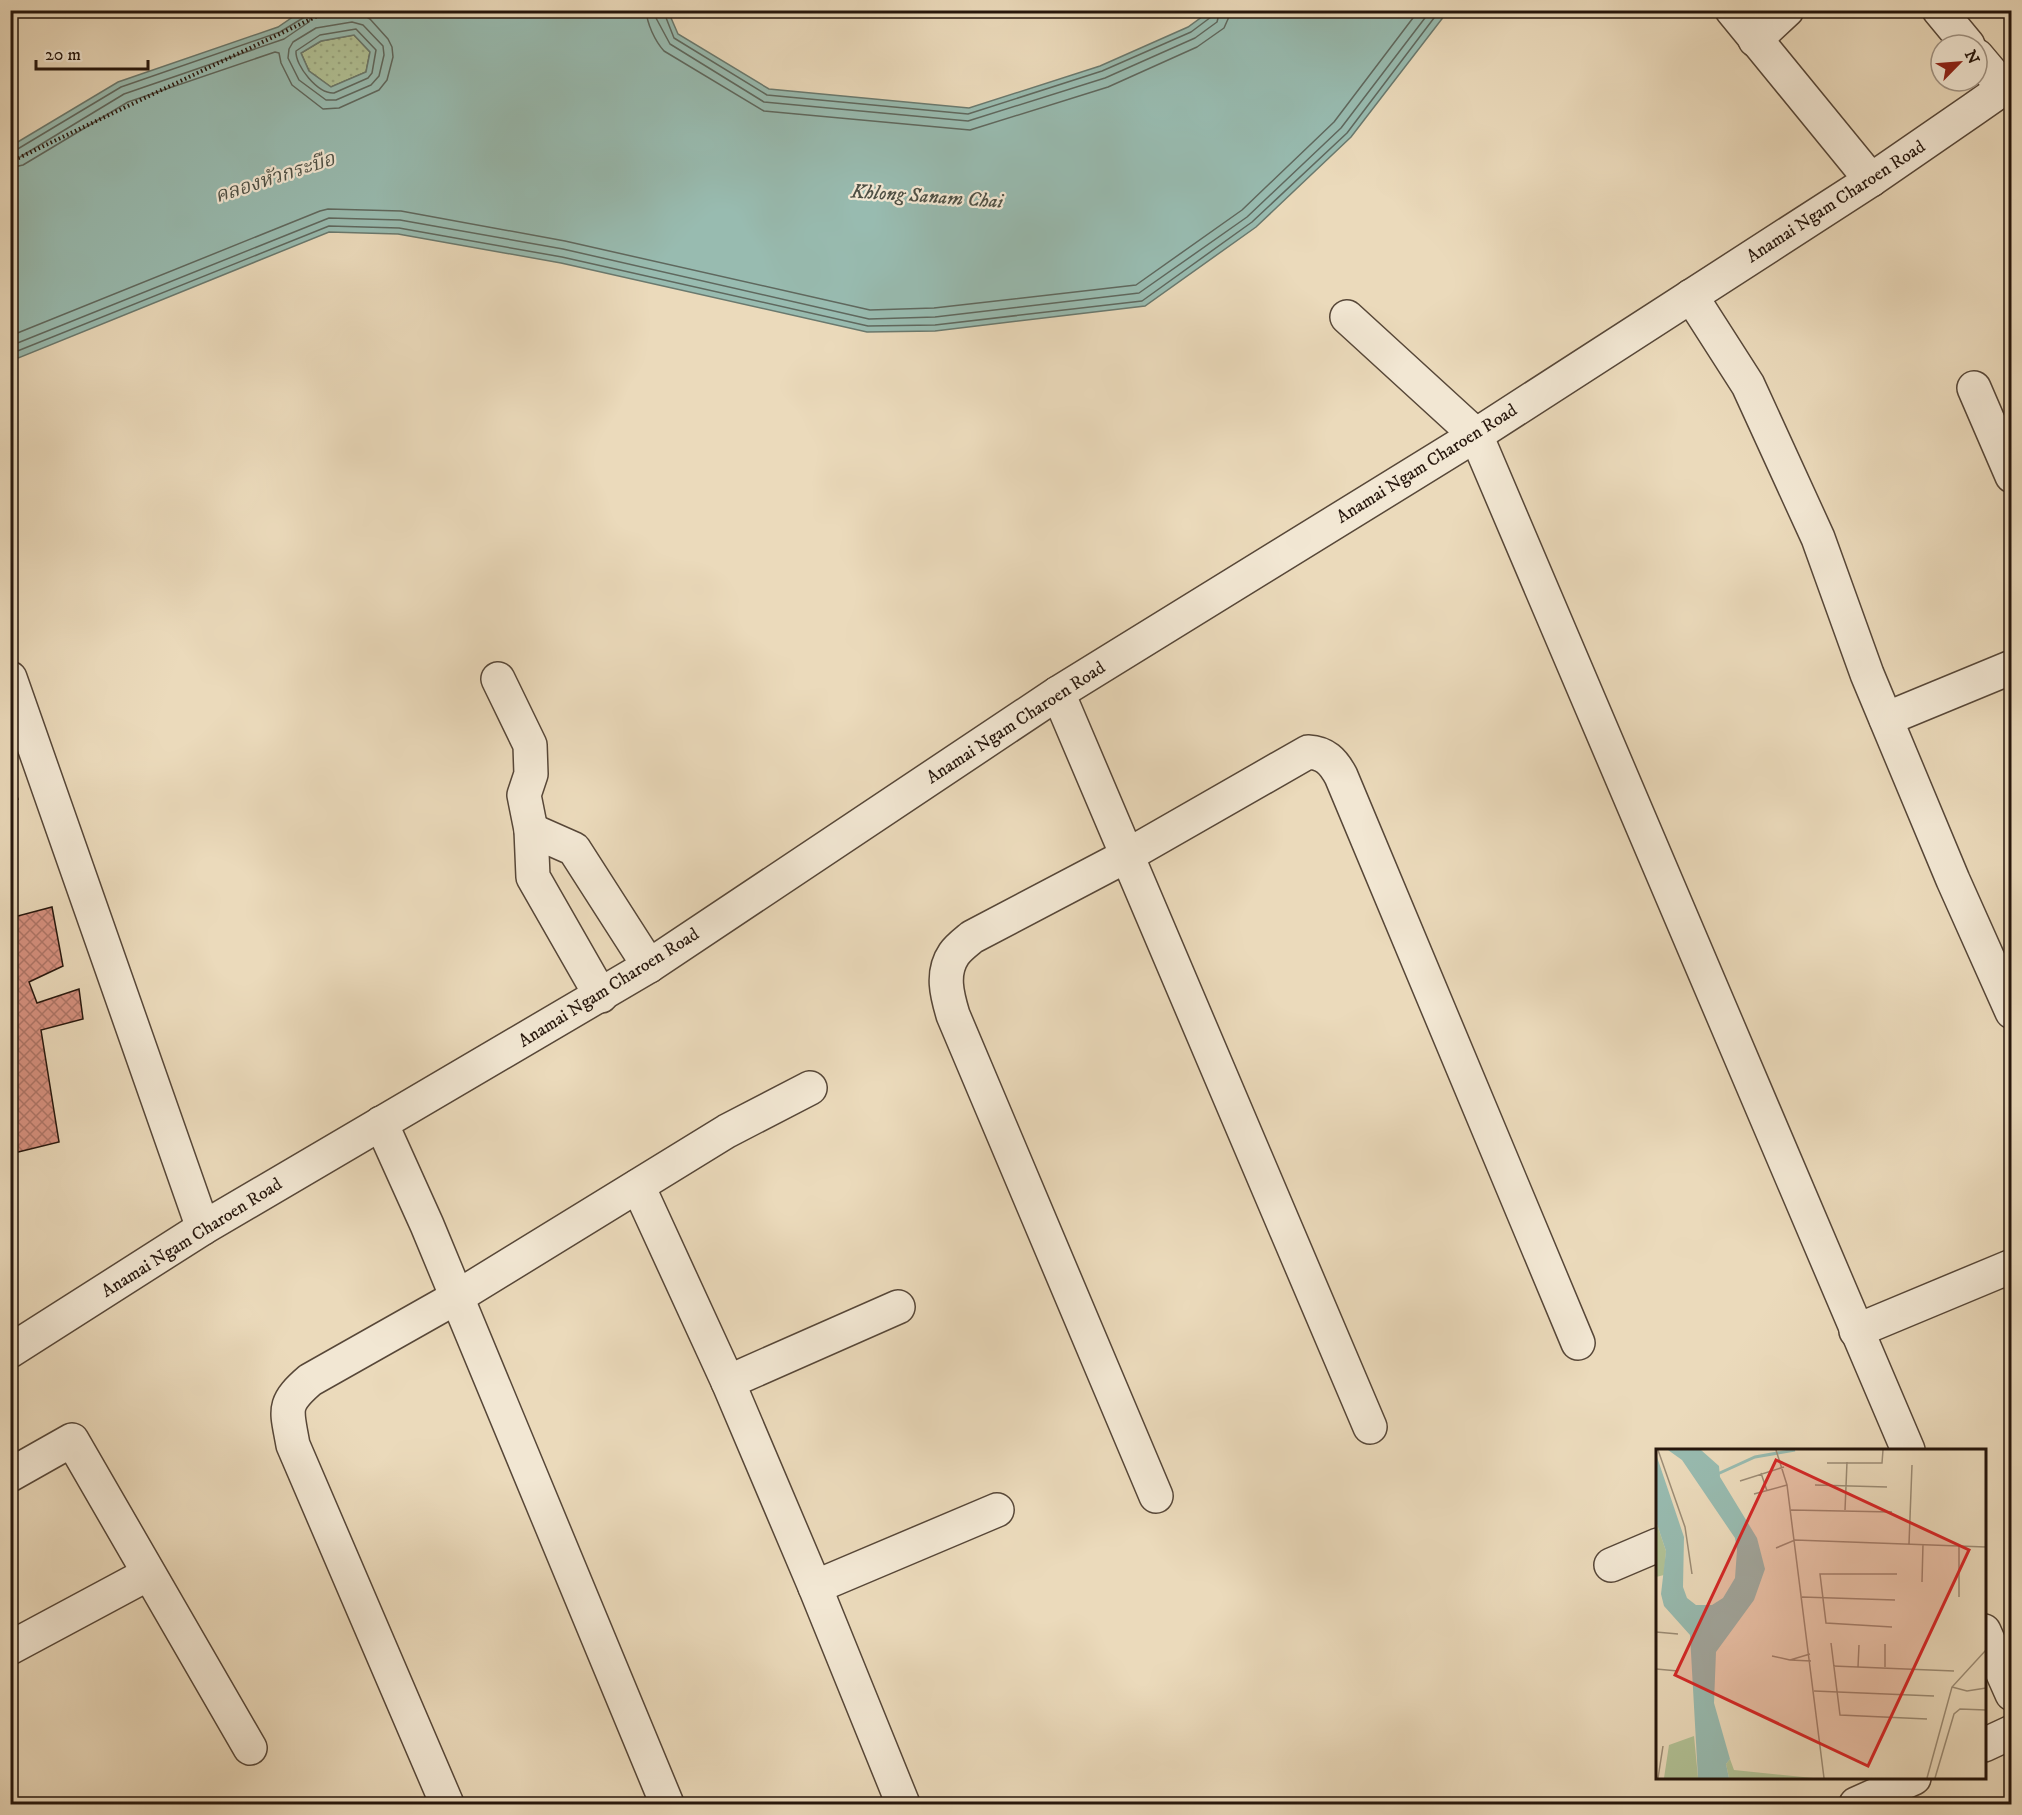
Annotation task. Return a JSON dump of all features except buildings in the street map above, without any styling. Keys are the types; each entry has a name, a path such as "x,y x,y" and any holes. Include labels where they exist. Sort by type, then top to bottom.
{"street":[{"path":"1732,10 1871,180"},
{"path":"1755,40 1787,10"},
{"path":"1939,10 1958,33"},
{"path":"1989,67 2008,84"},
{"name":"Anamai Ngam Charoen Road","path":"10,1351 203,1228 649,966 1058,693 1476,435 1871,180 2008,84"},
{"path":"1691,296 1748,385 1818,538 1867,674 1953,880 2012,1012"},
{"path":"1347,317 1476,435 1856,1330 1896,1447"},
{"path":"1974,388 2012,476"},
{"path":"1886,719 2012,667"},
{"path":"10,678 203,1228"},
{"path":"498,679 530,746 531,774 524,795 531,830 533,877 601,996"},
{"path":"1058,693 1370,1427"},
{"path":"1156,1496 953,1015 946,991 947,970 954,954 972,937 1128,855 1308,752 1320,753 1335,764 1578,1343"},
{"path":"531,830 574,849 649,966"},
{"path":"447,1804 293,1445 287,1410 295,1393 310,1380 457,1297 728,1131 810,1088"},
{"path":"381,1123 457,1297 667,1804"},
{"path":"638,1186 728,1382 815,1587 903,1804"},
{"path":"1856,1330 2012,1266"},
{"path":"728,1382 898,1307"},
{"path":"10,1475 72,1440 250,1748"},
{"path":"815,1587 997,1510"},
{"path":"1611,1565 1656,1546"},
{"path":"10,1648 148,1574"},
{"path":"1986,1636 2012,1694"},
{"path":"1986,1743 2012,1732"},
{"path":"1856,1804 1912,1779"}],"path":[{"path":"10,162 330,10"}],"green space":[{"path":"354,35 370,52 366,72 331,87 309,71 301,53 321,41"}],"water":[{"path":"303,10 668,11 678,34 769,89 969,108 1100,66 1188,27 1210,11 1448,11 1351,137 1256,227 1145,306 935,331 867,332 561,263 398,234 329,232 11,361 11,146 118,82 278,27","holes":["354,35 370,52 366,72 331,87 309,71 301,53 321,41"]}],"water label":[{"name":"คลองหัวกระบือ","path":"275,178"},
{"name":"Khlong Sanam Chai","path":"927,197"}]}
